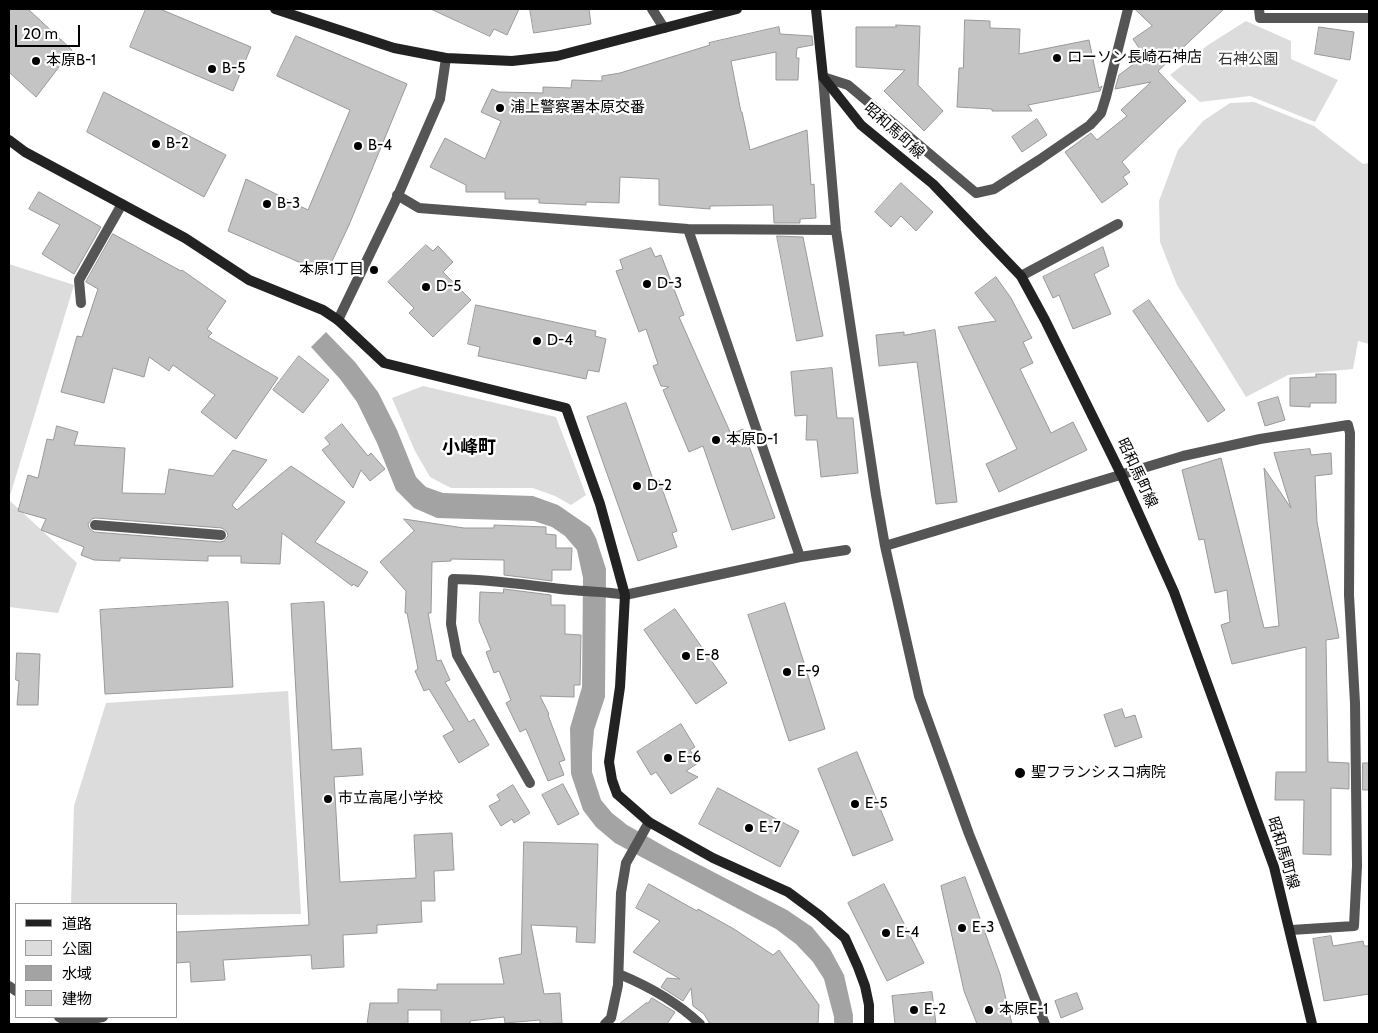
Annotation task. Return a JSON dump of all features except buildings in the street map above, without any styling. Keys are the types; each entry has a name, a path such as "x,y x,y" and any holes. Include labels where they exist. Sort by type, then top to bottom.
{"street":[{"path":"275,9 394,48 446,58 512,61 557,56 737,9"},
{"path":"652,9 664,28"},
{"path":"816,9 824,77 836,230 885,546 919,696 968,834 1045,1024"},
{"path":"824,77 848,85 976,193 994,189 1090,125 1101,113 1128,9"},
{"path":"1259,9 1260,18 1369,18"},
{"path":"338,320 397,196 440,99 446,58"},
{"name":"昭和馬町線","path":"824,77 861,125 933,184 1021,276 1045,320 1122,474 1174,592 1274,867 1291,930 1312,1024"},
{"path":"9,140 25,152 185,238 249,280 323,310 338,320 384,363 566,408 600,504 625,595 620,687 609,762 617,794 648,825 713,858 788,892 819,915 845,938 865,986 869,1005 869,1024"},
{"path":"397,196 419,208 688,229 836,230"},
{"path":"81,303 79,280 122,204"},
{"path":"1021,276 1118,224"},
{"path":"688,229 800,558"},
{"path":"885,546 1183,456 1260,439 1348,424 1350,433 1349,595 1355,703 1357,866 1354,926 1291,930"},
{"path":"95,525 221,536"},
{"path":"530,783 457,655 451,624 453,579 471,579 578,591 608,591 625,595 846,550"},
{"path":"605,1024 611,1018 619,974 622,893 626,863 648,825"},
{"path":"619,974 645,985 680,1007 700,1024"},
{"path":"70,1024 98,1018"}],"green space":[{"name":"石神公園","path":"1246,21 1291,41 1291,59 1338,80 1315,122 1250,96 1200,102 1170,75 1208,45"},
{"path":"1254,102 1314,126 1363,164 1369,163 1369,344 1358,341 1353,369 1288,375 1246,397 1177,285 1160,242 1159,201 1178,150 1203,121 1230,103"},
{"path":"9,264 74,285 9,499"},
{"path":"423,386 556,417 586,495 571,505 555,496 533,488 451,488 430,477 415,451 392,398"},
{"path":"9,500 77,563 58,613 9,607"},
{"path":"288,691 301,914 178,915 178,903 71,903 74,806 106,703"}],"water":[{"path":"326,332 355,362 378,392 397,430 416,477 426,487 443,493 533,496 558,505 590,527 596,538 606,569 605,697 594,730 592,754 592,772 601,800 612,813 627,825 787,910 812,927 830,949 844,975 853,1015 853,1024 834,1024 834,1017 824,979 813,962 796,944 776,929 615,843 596,827 583,810 571,774 570,728 582,687 583,578 577,550 565,536 552,527 534,521 437,518 414,508 396,490 377,443 357,402 340,379 311,347"}],"place":[{"name":"ローソン長崎石神店","path":"1057,58"},
{"name":"本原B-1","path":"36,61"},
{"name":"B-5","path":"212,69"},
{"name":"浦上警察署本原交番","path":"500,108"},
{"name":"B-2","path":"156,144"},
{"name":"B-4","path":"358,146"},
{"name":"B-3","path":"267,204"},
{"name":"本原1丁目","path":"374,270"},
{"name":"D-3","path":"647,284"},
{"name":"D-5","path":"426,287"},
{"name":"D-4","path":"537,341"},
{"name":"本原D-1","path":"716,440"},
{"name":"D-2","path":"637,486"},
{"name":"E-8","path":"686,656"},
{"name":"E-9","path":"787,672"},
{"name":"E-6","path":"668,758"},
{"name":"聖フランシスコ病院","path":"1020,773"},
{"name":"市立高尾小学校","path":"328,799"},
{"name":"E-5","path":"855,804"},
{"name":"E-7","path":"749,828"},
{"name":"E-3","path":"962,928"},
{"name":"E-4","path":"886,933"},
{"name":"E-2","path":"914,1010"},
{"name":"本原E-1","path":"989,1010"}],"district":[{"name":"小峰町","path":"469,448"}]}
